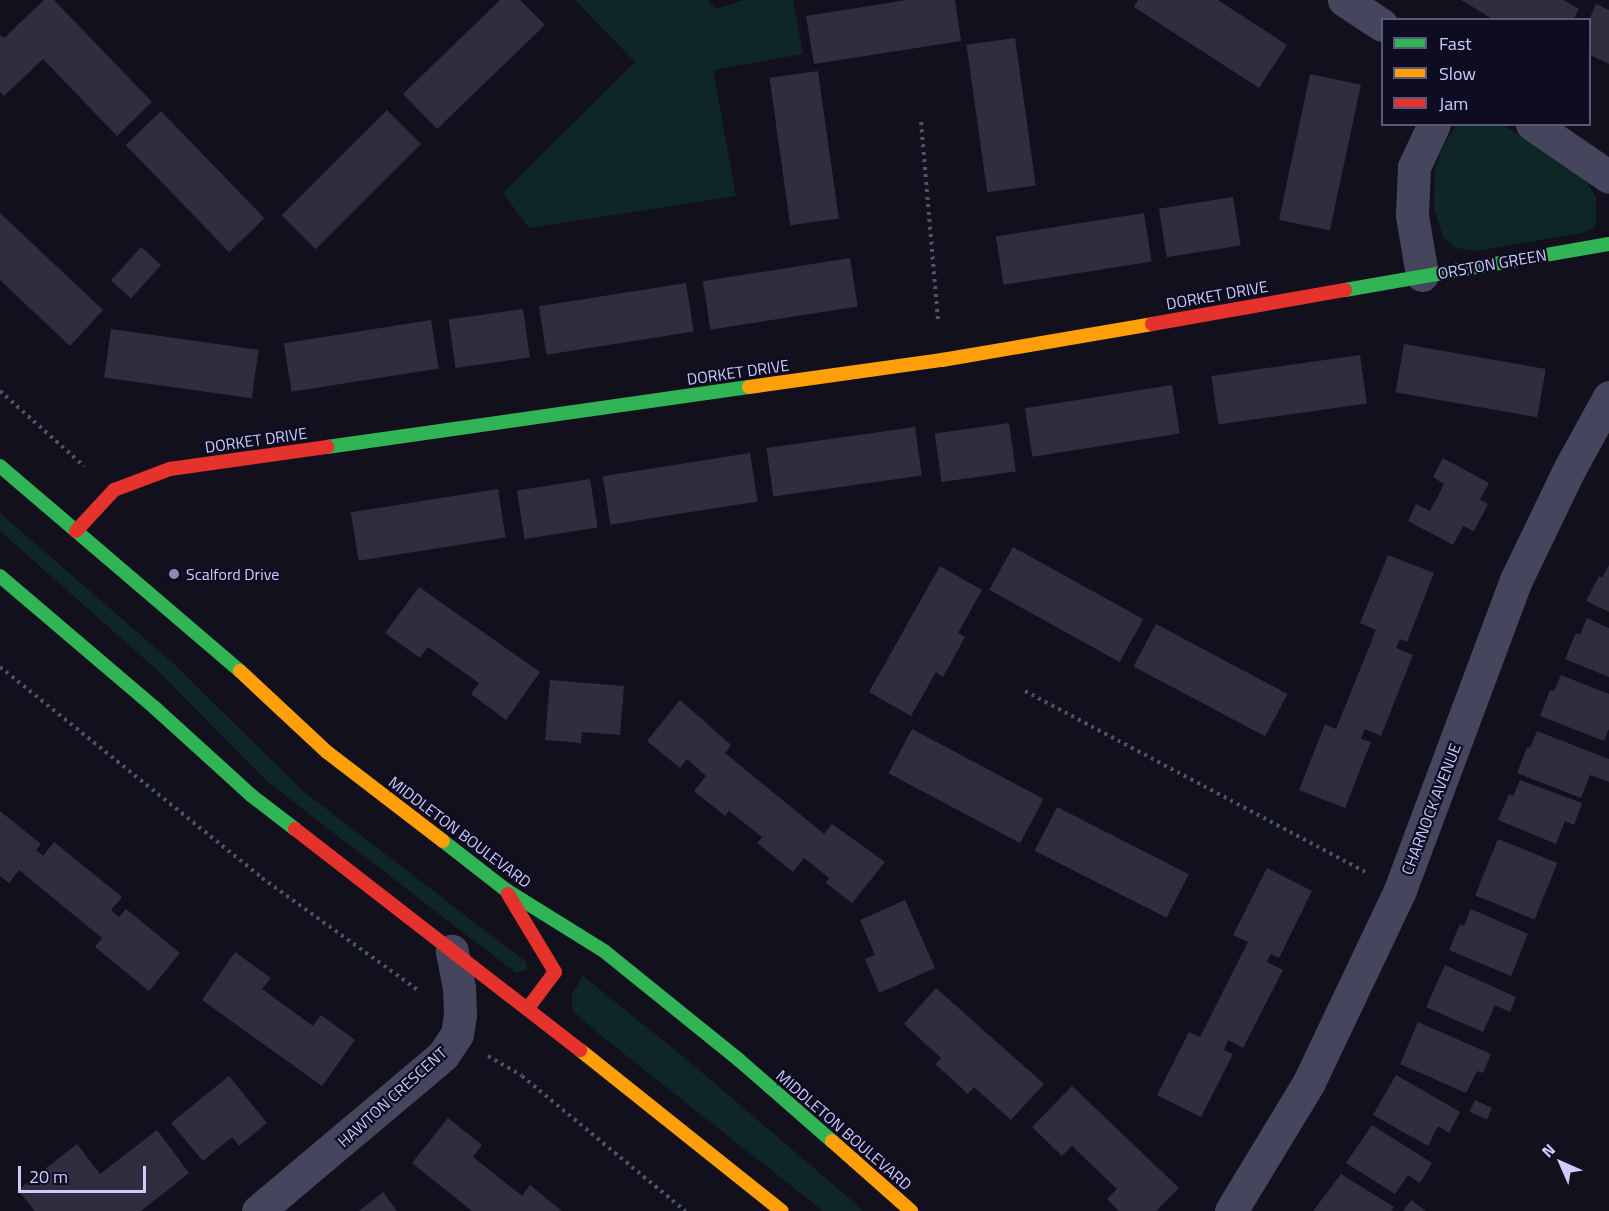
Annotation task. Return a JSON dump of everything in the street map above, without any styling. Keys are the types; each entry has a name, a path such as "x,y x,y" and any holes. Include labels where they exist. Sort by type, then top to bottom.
{"main road":[{"name":"ORSTON GREEN","path":"1422,275 1609,244"},
{"name":"DORKET DRIVE","path":"76,531 114,490 170,469 942,360 1422,275"},
{"name":"MIDDLETON BOULEVARD","path":"0,466 219,652 327,752 506,890 604,951 739,1060 911,1211"},
{"path":"0,576 155,708 252,796 528,1008 782,1211"},
{"path":"506,890 555,972 528,1008"}],"street":[{"path":"1344,0 1381,24"},
{"name":"ORSTON GREEN","path":"1422,275 1412,215 1414,167 1433,126"},
{"path":"1535,126 1609,177"},
{"name":"CHARNOCK AVENUE","path":"1232,1211 1309,1082 1400,890 1516,580 1570,468 1609,397"},
{"name":"HAWTON CRESCENT","path":"258,1211 443,1055 452,1043 457,1034 460,1016 459,988 452,951"}],"path":[{"path":"921,122 942,360"},
{"path":"0,391 77,461"},
{"path":"0,667 262,878 422,995"},
{"path":"1025,691 1400,890"},
{"path":"522,1076 685,1211"}],"green space":[{"path":"575,0 707,0 716,9 743,0 793,0 803,54 713,70 736,196 529,228 503,193 635,62"},
{"path":"1455,126 1505,126 1577,173 1588,184 1596,197 1596,224 1592,229 1582,233 1475,251 1457,248 1443,237 1434,208 1435,170 1441,151"},
{"path":"0,513 174,664 303,791 526,962 527,970 516,973 269,783 156,669 0,531"},
{"path":"583,976 685,1058 864,1211 823,1211 599,1034 572,1010 572,994"}],"building":[{"path":"44,0 54,0 152,102 117,136 43,59 4,96 0,92 0,35 4,38"},
{"path":"500,0 520,0 545,25 437,129 403,94"},
{"path":"907,0 955,0 961,41 814,64 806,16"},
{"path":"1138,0 1218,0 1287,45 1259,88 1134,7"},
{"path":"1461,0 1563,0 1579,9 1574,18 1491,18"},
{"path":"1596,4 1609,10 1609,64 1591,55 1590,18"},
{"path":"1015,38 1036,186 987,192 966,45"},
{"path":"818,71 839,219 790,225 769,78"},
{"path":"1310,74 1361,85 1330,231 1279,220"},
{"path":"387,110 421,144 316,249 282,215"},
{"path":"161,111 265,218 229,252 126,145"},
{"path":"1233,197 1241,245 1167,257 1159,209"},
{"path":"0,213 103,310 70,346 0,280"},
{"path":"1144,213 1152,261 1004,285 996,236"},
{"path":"141,247 161,265 131,299 111,280"},
{"path":"850,258 858,306 710,330 703,281"},
{"path":"686,283 694,331 546,355 539,306"},
{"path":"523,309 530,358 456,368 449,319"},
{"path":"431,320 439,368 291,392 284,343"},
{"path":"111,329 259,350 252,398 104,378"},
{"path":"1404,344 1546,369 1537,417 1395,392"},
{"path":"1360,355 1367,404 1218,424 1211,376"},
{"path":"1172,385 1180,433 1032,457 1025,408"},
{"path":"1009,423 1016,472 942,482 935,433"},
{"path":"915,427 922,476 773,496 766,448"},
{"path":"750,453 758,501 610,525 603,476"},
{"path":"1443,458 1489,483 1480,500 1488,504 1474,531 1463,526 1453,545 1408,521 1416,504 1430,511 1444,484 1433,477"},
{"path":"590,479 598,527 525,539 517,491"},
{"path":"498,489 506,537 358,561 351,512"},
{"path":"1013,547 1143,619 1120,662 989,590"},
{"path":"1388,555 1434,573 1407,642 1400,639 1396,648 1413,655 1381,736 1365,729 1361,739 1371,742 1345,808 1299,790 1325,724 1336,729 1376,630 1360,623"},
{"path":"1609,565 1609,612 1586,601 1599,576 1602,578"},
{"path":"940,566 982,590 958,633 965,637 943,677 936,672 911,716 869,692"},
{"path":"419,587 540,672 506,720 471,694 479,683 428,647 420,658 385,633"},
{"path":"1587,618 1609,628 1609,677 1565,659 1576,633 1580,635"},
{"path":"1156,624 1288,694 1265,736 1133,666"},
{"path":"1561,675 1609,694 1609,729 1604,741 1540,716 1550,690 1554,691"},
{"path":"550,680 624,686 620,735 582,732 581,743 545,740"},
{"path":"680,700 731,745 725,753 824,834 832,824 885,862 852,903 826,883 829,878 804,858 793,872 757,843 762,837 729,811 725,816 694,791 706,776 687,759 680,768 647,741"},
{"path":"912,729 1044,799 1020,843 889,773"},
{"path":"1537,731 1609,759 1609,782 1590,775 1581,798 1517,773 1527,747 1530,748"},
{"path":"1520,780 1582,803 1574,825 1565,821 1556,844 1498,820 1509,794 1513,796"},
{"path":"1057,807 1189,874 1167,918 1035,851"},
{"path":"0,811 41,844 36,850 43,856 54,842 122,897 111,910 119,917 126,909 180,953 149,991 95,947 102,938 19,870 9,883 0,876"},
{"path":"1498,839 1557,863 1534,920 1475,896"},
{"path":"1267,868 1312,891 1279,958 1271,954 1267,962 1283,970 1243,1048 1228,1040 1224,1050 1233,1054 1201,1117 1157,1095 1189,1032 1200,1037 1248,942 1233,935"},
{"path":"905,900 935,968 879,993 865,959 875,955 860,920"},
{"path":"1471,909 1528,934 1511,976 1449,950 1460,924 1464,926"},
{"path":"235,952 271,978 262,989 313,1026 321,1015 355,1040 322,1086 202,1000"},
{"path":"1445,965 1516,997 1510,1012 1495,1005 1483,1032 1426,1007"},
{"path":"936,988 1044,1084 1011,1120 974,1087 968,1094 935,1064 941,1058 904,1024"},
{"path":"1418,1022 1491,1054 1483,1073 1477,1071 1466,1093 1400,1064"},
{"path":"1396,1075 1460,1112 1449,1133 1438,1126 1428,1146 1373,1115"},
{"path":"229,1076 267,1123 239,1146 232,1137 203,1161 171,1123"},
{"path":"1072,1086 1179,1188 1156,1211 1119,1211 1107,1199 1117,1189 1072,1146 1062,1156 1032,1127"},
{"path":"1475,1100 1492,1108 1487,1120 1470,1112"},
{"path":"448,1118 482,1145 473,1157 522,1196 530,1185 562,1211 472,1211 412,1163"},
{"path":"1372,1125 1432,1163 1420,1183 1408,1175 1395,1194 1346,1163"},
{"path":"157,1130 189,1173 141,1211 35,1211 18,1190 77,1144 100,1174"},
{"path":"1341,1174 1394,1207 1391,1211 1313,1211"},
{"path":"383,1192 397,1211 359,1211"},
{"path":"1411,1200 1426,1211 1403,1211"}],"traffic: fast":[{"path":"1345,290 1609,244"},
{"path":"327,447 749,387"},
{"path":"0,466 240,671"},
{"path":"0,576 155,708 252,796 295,829"},
{"path":"443,841 506,890 604,951 739,1060 832,1141"}],"traffic: slow":[{"path":"749,387 942,360 1152,324"},
{"path":"240,671 327,752 443,841"},
{"path":"580,1050 782,1211"},
{"path":"832,1141 911,1211"}],"traffic: jam":[{"path":"1152,324 1345,290"},
{"path":"76,531 114,490 170,469 327,447"},
{"path":"295,829 580,1050"},
{"path":"508,894 555,972 528,1008"}],"place":[{"name":"Scalford Drive","path":"174,574"}]}
